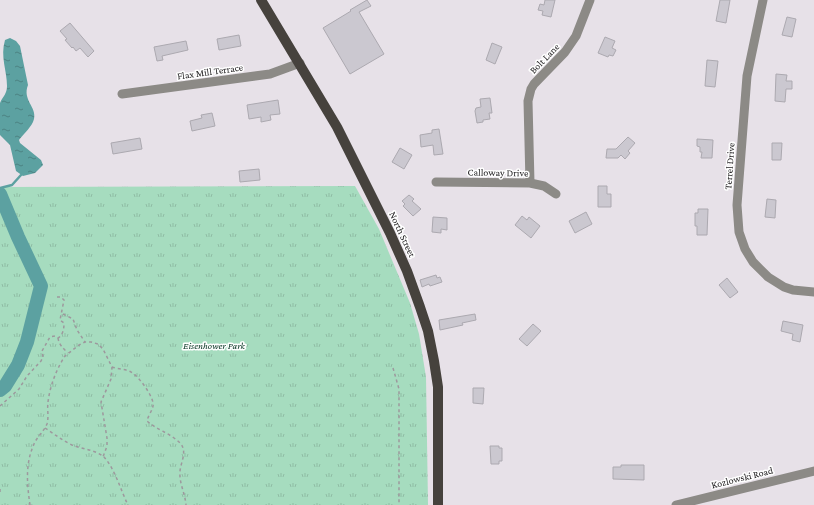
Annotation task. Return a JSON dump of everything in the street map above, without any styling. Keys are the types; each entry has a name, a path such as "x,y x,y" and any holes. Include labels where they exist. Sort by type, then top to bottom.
{"main road":[{"name":"North Street","path":"261,0 337,127 387,226 407,271 428,331 438,387 438,505"}],"street":[{"name":"Bolt Lane","path":"530,183 528,101 531,89 541,76 565,52 576,36 590,0"},
{"name":"Terrel Drive","path":"763,0 747,76 737,206 739,232 753,262 768,277 784,287 801,292 814,292"},
{"name":"Flax Mill Terrace","path":"122,94 270,74 300,63"},
{"name":"Calloway Drive","path":"436,182 530,183 544,186 556,194"},
{"name":"Kozlowski Road","path":"676,505 814,471"}],"path":[{"path":"57,297 61,297 64,300 60,320 64,323 64,330 58,338"},
{"path":"62,313 73,319 77,330 85,342"},
{"path":"0,406 19,389 27,376 41,362 43,357 42,351 47,340 50,337 55,336 58,338"},
{"path":"58,338 59,343 68,352"},
{"path":"30,505 27,482 28,464 31,451 47,422 48,402 52,383 62,361 68,352 85,342 98,344 106,354 112,367 111,379 101,402 107,438 107,446 103,457"},
{"path":"112,367 131,372 136,375 149,393 153,402 153,406 147,421 158,430 181,444 183,449 180,481 186,505"},
{"path":"393,368 399,389 399,505"},
{"path":"45,428 60,439 95,452 103,457 112,470 128,505"},
{"path":"0,488 0,493"}],"green space":[{"name":"Eisenhower Park","path":"355,186 379,229 410,303 419,334 426,377 428,505 0,505 0,187"}],"water":[{"path":"10,38 16,41 20,46 28,85 27,95 34,115 32,125 19,140 20,143 41,160 43,165 35,173 23,176 16,171 10,145 0,135 0,103 7,89 3,52 5,40"}],"building":[{"path":"367,0 371,6 359,12 384,54 350,74 323,28"},
{"path":"545,0 555,0 551,17 542,15 543,11 538,10 540,4 544,5"},
{"path":"720,0 730,0 726,23 716,21"},
{"path":"787,17 796,19 792,37 782,35"},
{"path":"70,23 94,51 88,57 80,48 76,51 73,47 72,48 60,31"},
{"path":"239,35 241,46 219,50 217,39"},
{"path":"605,37 615,41 612,48 616,50 613,56 609,55 608,57 598,53"},
{"path":"186,41 188,50 162,56 163,60 157,61 154,47"},
{"path":"492,43 502,47 495,64 486,60"},
{"path":"707,60 718,61 715,87 705,86"},
{"path":"776,74 787,75 786,81 792,81 792,89 786,89 785,102 775,101"},
{"path":"490,98 492,113 489,113 490,119 477,123 475,111 476,108 481,107 480,99"},
{"path":"278,100 280,114 270,115 271,120 261,122 261,117 249,119 247,105"},
{"path":"212,113 215,126 192,131 190,121 202,118 201,115"},
{"path":"439,129 443,154 434,155 433,145 421,147 420,135 432,133 432,130"},
{"path":"628,137 635,143 628,151 630,153 625,159 621,155 618,158 606,158 607,149 616,149"},
{"path":"140,138 142,149 113,154 111,143"},
{"path":"697,139 713,140 712,158 701,158 702,152 700,152 700,147 697,146"},
{"path":"772,143 782,143 781,160 772,160"},
{"path":"400,148 412,155 404,169 392,162"},
{"path":"259,169 260,180 240,182 239,171"},
{"path":"598,186 607,186 607,194 611,194 611,207 598,207"},
{"path":"409,195 414,199 412,201 421,209 413,216 403,206 405,204 402,201"},
{"path":"767,199 776,200 775,218 765,217"},
{"path":"698,209 708,209 707,235 697,235 695,213 698,213"},
{"path":"586,212 592,224 575,233 569,221"},
{"path":"522,216 527,220 529,217 540,226 531,238 515,225"},
{"path":"433,217 447,218 447,230 441,229 441,233 432,232"},
{"path":"436,275 437,278 440,277 442,282 430,286 429,284 422,287 420,280"},
{"path":"727,278 738,292 730,298 719,285"},
{"path":"475,314 476,320 462,323 463,325 440,330 439,320"},
{"path":"783,321 803,325 800,342 792,340 793,334 781,331"},
{"path":"533,324 541,331 527,346 519,339"},
{"path":"473,388 484,388 483,404 473,403"},
{"path":"490,446 499,446 499,448 502,448 502,461 499,461 499,464 491,464"},
{"path":"621,465 644,465 644,480 613,479 613,467 621,467"}],"waterway":[{"path":"0,188 12,185 21,175"},
{"path":"0,194 41,286 27,342 18,365 5,386 0,390"}]}
